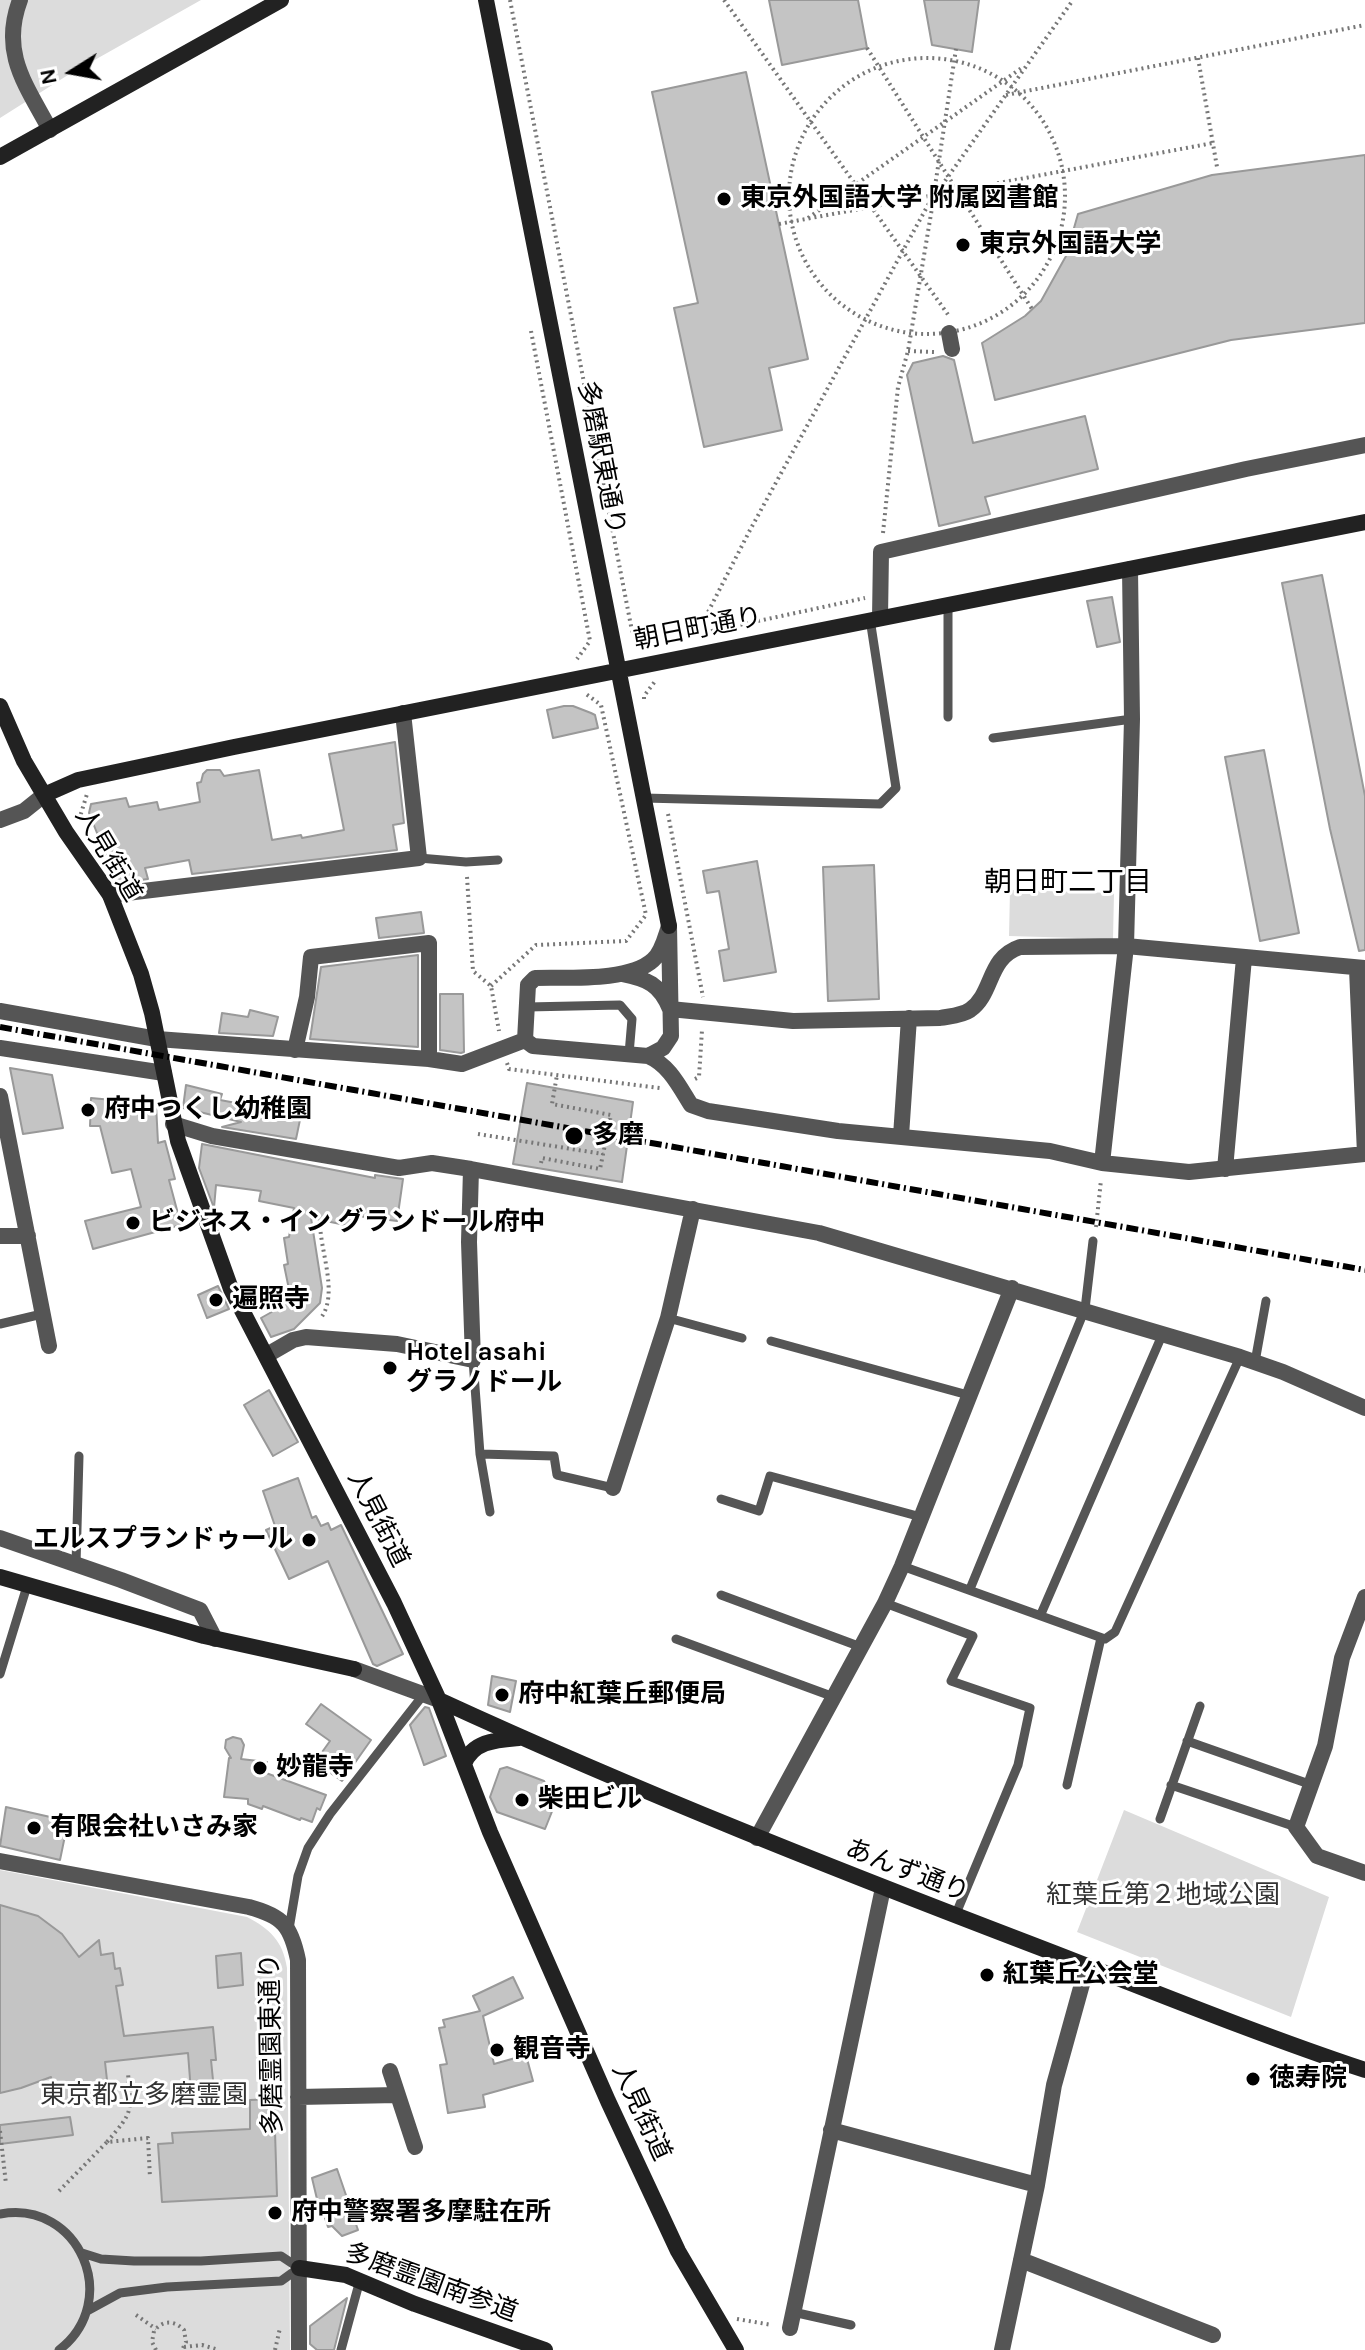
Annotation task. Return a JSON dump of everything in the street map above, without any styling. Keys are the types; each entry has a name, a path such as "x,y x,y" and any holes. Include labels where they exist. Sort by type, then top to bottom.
{"street":[{"path":"20,0 14,14 13,53 26,88 50,130"},
{"path":"0,157 281,0"},
{"name":"多磨駅東通り","path":"486,0 669,926"},
{"path":"875,619 881,552 1365,445"},
{"name":"朝日町通り","path":"44,795 78,780 1365,522"},
{"path":"1102,1163 1126,946 1132,719 1130,569"},
{"name":"人見街道","path":"0,706 24,761 74,845 110,895 141,974 173,1124 231,1289 394,1603 608,2101 678,2251 736,2350"},
{"path":"110,895 419,858 403,713"},
{"path":"0,820 24,811 44,795"},
{"path":"622,974 654,959 669,926"},
{"path":"669,926 670,1009 671,1036 691,1105 708,1111 826,1129 1050,1151 1102,1163 1189,1172 1365,1154 1361,968 1126,946 1036,946 1007,952 977,1003 970,1010 950,1016 793,1021 670,1009"},
{"path":"295,1050 307,997 311,957 429,943 429,1059"},
{"path":"1225,1169 1244,958"},
{"path":"525,1040 528,985 535,978 622,974 647,979 657,986 670,1009"},
{"path":"0,1011 157,1039 462,1064 525,1040"},
{"path":"901,1136 909,1018"},
{"path":"648,1056 663,1048 671,1036"},
{"path":"525,1040 533,1046 648,1056 658,1060 684,1084"},
{"path":"0,1048 164,1073"},
{"path":"0,1096 49,1346"},
{"path":"173,1124 212,1136 399,1168 432,1163 471,1169 819,1233 1085,1309 1248,1360 1365,1408"},
{"path":"267,1355 293,1340 306,1337 397,1344 473,1360 469,1242 471,1169"},
{"path":"613,1488 668,1318 693,1209"},
{"path":"0,1236 28,1236"},
{"path":"757,1838 885,1603 1012,1288"},
{"path":"0,1538 200,1610 215,1639"},
{"path":"0,1577 215,1639 354,1669 432,1697"},
{"path":"1365,1597 1342,1658 1325,1746 1296,1827 1317,1856 1365,1873"},
{"name":"あんず通り","path":"432,1697 757,1838 1219,2019 1365,2070"},
{"path":"464,1764 474,1747 521,1738"},
{"name":"多磨霊園東通り","path":"0,1861 249,1907 266,1912 289,1929 298,1960 299,2350"},
{"path":"792,2320 883,1888"},
{"path":"1002,2350 1037,2185 1054,2085 1087,1966"},
{"path":"390,2071 415,2147"},
{"path":"298,2097 397,2095"},
{"path":"831,2130 1037,2185"},
{"path":"1021,2260 1213,2335"},
{"name":"多磨霊園南参道","path":"299,2268 329,2271 360,2280 415,2304 545,2350"}],"lane":[{"path":"948,605 948,717"},
{"path":"644,798 880,804 896,788 875,619"},
{"path":"993,738 1132,719"},
{"path":"419,858 466,862 498,860"},
{"path":"527,1007 620,1005 632,1019 629,1054"},
{"path":"970,1589 1085,1309 1093,1241"},
{"path":"902,1566 1101,1638 1105,1639 1115,1632 1248,1360 1266,1301"},
{"path":"0,1324 42,1314"},
{"path":"668,1318 742,1338"},
{"path":"1041,1614 1163,1333"},
{"path":"771,1341 968,1395"},
{"path":"473,1360 480,1454 490,1512"},
{"path":"480,1454 554,1456 557,1475 613,1488"},
{"path":"76,1564 79,1456"},
{"path":"721,1499 759,1511 770,1476 921,1517"},
{"path":"0,1674 27,1586"},
{"path":"721,1595 861,1647"},
{"path":"885,1603 973,1636 951,1681 1030,1708 1018,1765 955,1916"},
{"path":"1067,1785 1101,1638"},
{"path":"676,1639 834,1697"},
{"path":"289,1929 298,1876 308,1848 330,1814 432,1697"},
{"path":"1160,1819 1200,1706"},
{"path":"1187,1741 1312,1785"},
{"path":"1171,1785 1296,1827"},
{"path":"0,2214 22,2213 50,2221 73,2240 82,2253 90,2281 87,2311 74,2337 59,2350"},
{"path":"82,2253 101,2259 134,2261 281,2256 299,2268 281,2281 167,2287 120,2293 87,2311"},
{"path":"341,2350 360,2280"},
{"path":"792,2320 851,2325"}],"path":[{"path":"510,0 632,631 652,644 871,597"},
{"path":"724,0 920,275 955,340"},
{"path":"687,636 707,614 933,197 1073,0"},
{"path":"1006,95 1365,25"},
{"path":"867,48 1032,309"},
{"path":"881,552 898,387 908,351 956,49"},
{"path":"908,351 938,352 955,340 971,327 992,318 1029,289 1043,270 1061,227 1064,180 1059,157 1038,115 1023,97 1005,83 963,63 940,58 894,62 861,75 833,95 804,132 790,177 792,223 808,267 839,302 858,316 902,332 955,340"},
{"path":"1198,58 1217,167"},
{"path":"806,220 1028,63"},
{"path":"779,224 959,193 1213,143"},
{"path":"577,659 590,641"},
{"path":"647,711 644,696 658,678"},
{"path":"665,798 704,989 699,1077 684,1084"},
{"path":"542,1158 600,1169 611,1115 552,1104 557,1075"},
{"path":"478,1134 603,1154"},
{"path":"1093,1241 1102,1163"},
{"path":"306,1337 325,1313 329,1283 320,1220"},
{"path":"59,2191 129,2116 128,2073"},
{"path":"0,2131 6,2184"},
{"path":"107,2142 148,2138 150,2178"},
{"path":"136,2315 156,2329"},
{"path":"717,2315 792,2320"},
{"path":"156,2350 152,2342 156,2329 169,2322 180,2326 186,2336 183,2348 202,2345 219,2350"}],"green space":[{"path":"0,0 201,0 68,75 0,118"},
{"path":"1010,890 1114,893 1113,939 1009,936"},
{"name":"紅葉丘第２地域公園","path":"1124,1810 1329,1897 1291,2017 1077,1932"},
{"name":"東京都立多磨霊園","path":"0,1870 247,1917 269,1931 279,1943 287,1968 290,2350 0,2350"}],"building":[{"path":"769,0 858,0 867,48 782,65"},
{"path":"924,0 979,0 972,52 932,45"},
{"path":"746,72 808,359 769,368 782,430 704,447 674,308 698,303 652,92"},
{"path":"1365,155 1365,323 1231,340 995,400 982,343 1025,316 1041,301 1066,256 1078,214 1212,175"},
{"path":"943,356 954,360 973,443 1085,416 1098,469 985,497 990,514 939,526 907,375 913,363"},
{"path":"1322,575 1365,796 1365,950 1359,951 1330,829 1282,583"},
{"path":"1112,597 1120,642 1097,647 1087,601"},
{"path":"573,706 595,715 598,728 553,738 547,710"},
{"path":"395,742 404,823 393,825 397,850 192,874 189,860 145,868 148,879 117,883 89,813 91,804 126,798 129,807 157,802 159,810 200,802 197,783 201,782 207,770 220,770 224,776 259,770 272,840 344,830 329,754"},
{"path":"1264,750 1299,933 1260,941 1225,757"},
{"path":"757,861 776,972 724,981 719,951 729,949 719,891 707,893 703,871"},
{"path":"874,865 879,999 828,1001 823,867"},
{"path":"421,912 424,933 379,938 376,918"},
{"path":"418,955 418,1047 310,1039 321,967"},
{"path":"440,994 463,994 464,1052 440,1050"},
{"path":"250,1010 278,1017 273,1036 219,1033 222,1013 248,1017"},
{"path":"10,1068 52,1075 63,1128 23,1134"},
{"path":"527,1083 633,1102 622,1182 513,1164"},
{"path":"186,1085 222,1094 220,1100 301,1115 296,1139 222,1127 241,1122 183,1108"},
{"path":"91,1098 156,1104 158,1143 165,1141 175,1179 169,1180 181,1225 93,1249 85,1221 141,1207 131,1169 112,1173 100,1126 90,1126"},
{"path":"202,1144 375,1178 375,1175 403,1179 397,1221 358,1216 355,1227 311,1218 322,1288 320,1303 294,1329 271,1337 261,1318 277,1309 276,1305 291,1299 284,1265 288,1264 284,1238 289,1237 294,1208 259,1201 261,1191 216,1185 214,1208 199,1168"},
{"name":"遍照寺","path":"218,1286 229,1309 207,1318 198,1295"},
{"path":"269,1390 298,1442 273,1456 244,1405"},
{"path":"298,1478 312,1518 316,1516 321,1526 328,1523 331,1530 341,1525 403,1654 377,1666 373,1664 328,1561 289,1579 266,1530 275,1526 263,1491"},
{"path":"492,1676 516,1681 510,1712 488,1705"},
{"path":"321,1704 371,1740 342,1781 315,1762 330,1741 306,1724"},
{"path":"425,1707 429,1708 446,1756 424,1765 410,1725"},
{"path":"233,1737 241,1739 244,1745 241,1759 267,1762 266,1773 326,1795 312,1822 248,1804 248,1799 224,1797 231,1758 225,1748 226,1740"},
{"name":"柴田ビル","path":"507,1767 544,1781 555,1804 545,1829 497,1812 490,1797 500,1769"},
{"name":"有限会社いさみ家","path":"6,1807 68,1821 60,1860 0,1846"},
{"path":"0,1905 38,1916 62,1934 79,1957 99,1940 101,1955 113,1953 115,1969 120,1968 123,1985 116,1986 124,2036 213,2027 216,2060 211,2060 214,2090 191,2092 188,2053 105,2062 109,2098 54,2104 51,2077 0,2093"},
{"path":"241,1953 243,1985 218,1988 216,1956"},
{"path":"513,1977 523,1998 483,2016 494,2064 526,2055 533,2081 483,2095 485,2107 448,2113 440,2065 447,2064 439,2028 445,2027 443,2020 480,2011 473,1996"},
{"path":"274,2099 277,2196 162,2202 158,2144 173,2143 172,2133 250,2129 250,2100"},
{"path":"70,2117 73,2135 0,2144 0,2125"},
{"path":"337,2169 358,2230 342,2236 332,2226 328,2227 324,2215 321,2216 312,2178"},
{"path":"347,2298 334,2350 317,2350 310,2344 310,2326"}],"railway":[{"path":"0,1027 1365,1270"}],"place":[{"name":"東京外国語大学 附属図書館","path":"724,199"},
{"name":"東京外国語大学","path":"963,245"},
{"name":"府中つくし幼稚園","path":"88,1110"},
{"name":"多磨","path":"574,1136"},
{"name":"ビジネス・イン グランドール府中","path":"133,1223"},
{"name":"遍照寺","path":"216,1300"},
{"name":"Hotel asahi グラノドール","path":"390,1368"},
{"name":"エルスプランドゥール","path":"309,1540"},
{"name":"府中紅葉丘郵便局","path":"502,1695"},
{"name":"妙龍寺","path":"260,1768"},
{"name":"柴田ビル","path":"522,1800"},
{"name":"有限会社いさみ家","path":"34,1828"},
{"name":"紅葉丘公会堂","path":"987,1975"},
{"name":"観音寺","path":"497,2050"},
{"name":"徳寿院","path":"1253,2079"},
{"name":"府中警察署多摩駐在所","path":"275,2213"}],"district":[{"name":"朝日町二丁目","path":"1068,883"}]}
